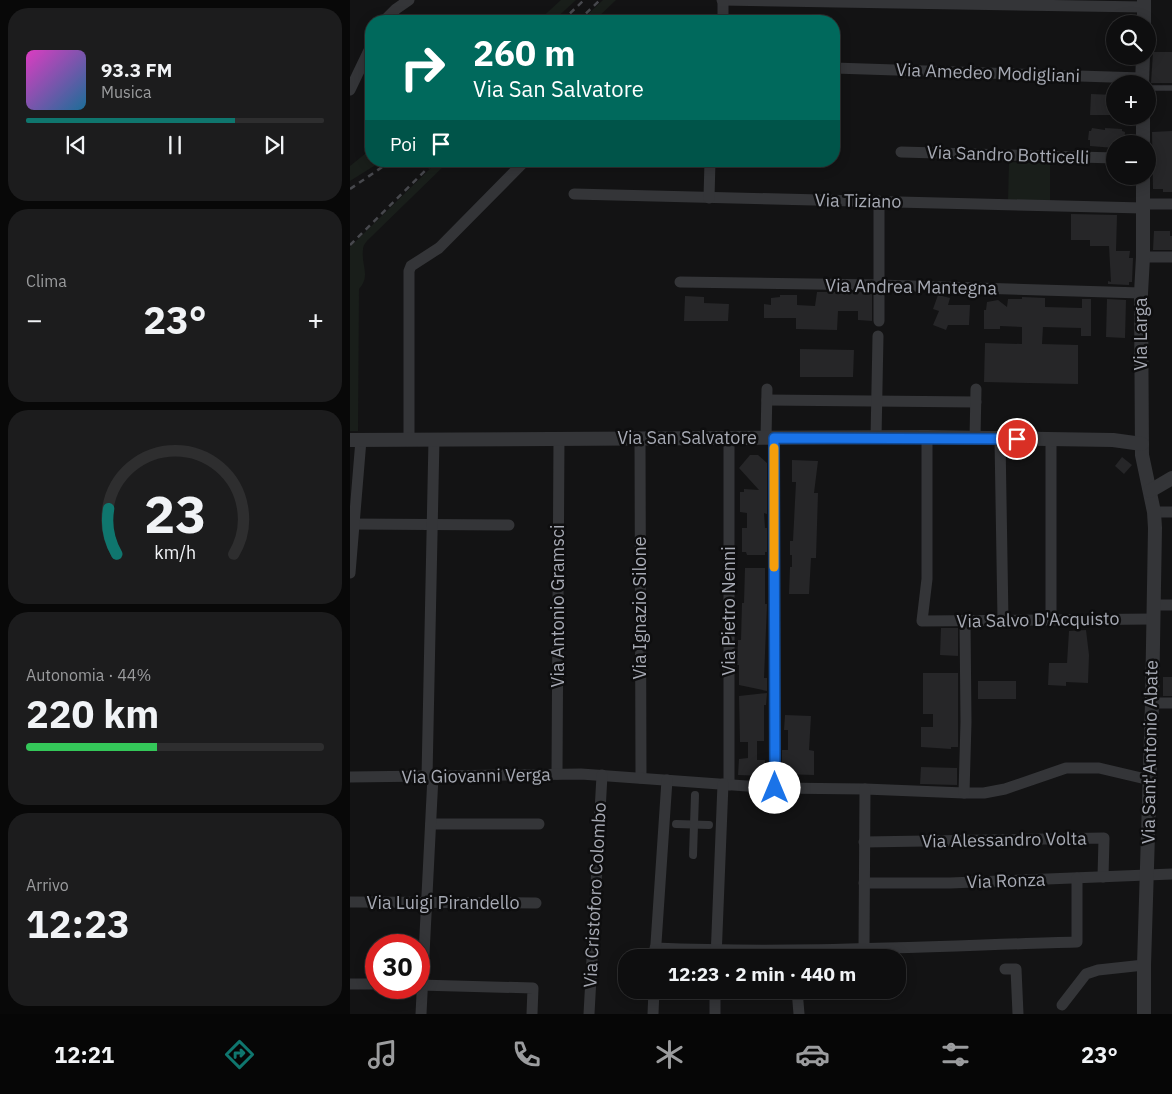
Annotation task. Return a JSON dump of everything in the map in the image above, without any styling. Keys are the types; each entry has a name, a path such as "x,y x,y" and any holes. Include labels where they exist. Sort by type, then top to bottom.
{"street":[{"path":"390,15 409,0"},
{"path":"723,15 722,0 1144,4"},
{"path":"350,90 365,59"},
{"name":"Via Amedeo Modigliani","path":"840,68 1106,82"},
{"name":"Via Sandro Botticelli","path":"901,152 1106,158"},
{"path":"409,440 409,272 411,266 439,248 519,167"},
{"path":"709,198 710,167"},
{"name":"Via Larga","path":"1143,185 1141,293 1142,455 1150,491"},
{"name":"Via Tiziano","path":"574,194 1143,206 1172,204"},
{"path":"878,321 880,201"},
{"path":"1143,257 1172,257"},
{"name":"Via Andrea Mantegna","path":"680,282 1141,293"},
{"path":"876,438 878,336"},
{"path":"975,438 976,389"},
{"path":"775,788 770,438 767,394 876,401 976,402"},
{"name":"Via San Salvatore","path":"355,440 559,438 975,438 1113,440 1142,438"},
{"name":"Via Antonio Gramsci","path":"557,774 559,438"},
{"name":"Via Ignazio Silone","path":"640,438 641,778"},
{"name":"Via Pietro Nenni","path":"716,949 726,784 729,438"},
{"name":"Via Salvo D'Acquisto","path":"927,438 927,579 922,621 1051,620 1153,612 1172,605"},
{"path":"425,934 430,824 434,439"},
{"path":"1000,439 1003,620"},
{"path":"350,573 355,440"},
{"path":"1051,440 1051,620"},
{"path":"1150,491 1172,478"},
{"name":"Via Sant'Antonio Abate","path":"1144,1014 1155,528 1150,491"},
{"path":"1154,512 1172,512"},
{"path":"352,524 510,525"},
{"path":"964,794 966,621"},
{"path":"1152,703 1172,703"},
{"name":"Via Giovanni Verga","path":"350,777 557,774 775,788 865,789 964,794 1005,789 1066,768 1099,768 1150,780"},
{"name":"Via Cristoforo Colombo","path":"589,1014 602,776"},
{"path":"655,949 667,780"},
{"path":"864,947 865,789"},
{"path":"692,855 695,795"},
{"path":"430,824 539,824"},
{"path":"676,824 709,825"},
{"name":"Via Alessandro Volta","path":"864,842 1104,838 1103,877"},
{"name":"Via Ronza","path":"864,883 950,883 1172,874"},
{"path":"844,949 1077,942 1077,878"},
{"name":"Via Luigi Pirandello","path":"350,902 536,903"},
{"path":"1062,1005 1086,974 1098,970 1144,965"},
{"path":"1005,969 1016,969 1018,1014"},
{"path":"350,984 365,984"},
{"path":"430,984 533,988 532,1014"},
{"path":"421,999 421,1014"},
{"path":"653,1014 654,999"},
{"path":"715,999 715,1014"},
{"path":"798,999 799,1014"}],"lane":[{"path":"1156,86 1172,88"}],"shaded area":[{"path":"561,0 576,0 560,15 545,15"},
{"path":"603,0 616,0 600,15 587,15"},
{"path":"365,154 365,167 372,167 350,181 350,166"},
{"path":"1009,162 1050,163 1050,201 1008,200"},
{"path":"432,167 443,167 366,242 363,248 365,275 363,284 359,289 358,431 350,431 350,247"}],"building":[{"path":"1156,52 1172,52 1172,83 1156,83 1156,75 1152,75 1152,65 1156,65"},
{"path":"1091,94 1106,95 1106,115 1090,115"},
{"path":"1092,128 1105,130 1105,128 1122,129 1125,132 1125,135 1106,135 1106,147 1090,146 1090,140 1088,140 1089,131"},
{"path":"1172,131 1172,192 1163,192 1163,189 1153,189 1153,185 1156,185 1156,135 1152,135 1152,132"},
{"path":"1071,214 1117,215 1116,251 1130,251 1129,258 1133,258 1132,282 1129,282 1129,285 1108,284 1108,281 1111,282 1109,246 1090,246 1090,240 1071,240"},
{"path":"1154,231 1170,231 1172,250 1153,250"},
{"path":"817,292 872,292 872,321 858,320 858,311 838,311 837,330 796,329 796,318 764,318 764,304 771,305 771,298 780,297 780,295 797,295 797,305 815,306"},
{"path":"938,295 950,298 948,305 970,305 969,325 948,325 946,330 933,325 939,311 933,309"},
{"path":"685,296 704,297 704,303 729,304 728,321 684,321"},
{"path":"1022,297 1045,298 1045,307 1082,308 1082,299 1091,299 1091,336 1081,336 1081,328 1043,327 1042,344 1078,345 1078,384 984,382 985,343 1022,344 1022,327 1000,326 1000,329 984,329 984,310 986,310 987,302 998,300 1007,307 1008,299 1022,299"},
{"path":"1107,299 1126,300 1125,338 1106,337"},
{"path":"800,349 854,350 853,377 800,377"},
{"path":"750,455 758,455 767,463 767,514 764,513 765,528 767,528 767,552 765,552 765,555 747,555 746,552 742,552 742,528 747,528 747,513 740,512 740,492 744,492 744,489 759,490 739,468"},
{"path":"1122,457 1132,465 1124,474 1115,466"},
{"path":"792,460 818,461 814,493 818,493 816,558 811,558 809,594 789,594 790,567 792,567 790,541 793,541 796,482 792,482"},
{"path":"745,568 765,568 765,604 767,604 764,678 767,678 767,691 739,685 739,665 737,665 738,640 741,640"},
{"path":"941,628 958,628 958,656 940,655"},
{"path":"1086,630 1089,655 1088,683 1066,682 1066,686 1048,685 1049,663 1067,663 1069,631"},
{"path":"923,673 958,673 958,747 951,747 951,749 921,747 921,727 933,727 933,714 923,714"},
{"path":"1163,677 1172,677 1172,696 1163,696"},
{"path":"978,681 1016,681 1016,699 978,699"},
{"path":"767,693 766,705 764,705 764,741 757,741 757,760 765,760 765,776 738,775 739,759 748,758 748,742 740,742 739,696"},
{"path":"785,715 811,716 809,750 814,751 814,775 782,774 782,750 788,750 788,730 784,730"},
{"path":"921,767 957,768 957,785 920,784"}],"railway":[{"path":"568,15 584,0"},
{"path":"584,15 600,0"},
{"path":"350,189 382,167"},
{"path":"350,245 429,167"}],"slow traffic":[{"path":"774,448 774,567"}],"route":[{"path":"775,788 774,438 1017,439"}]}
